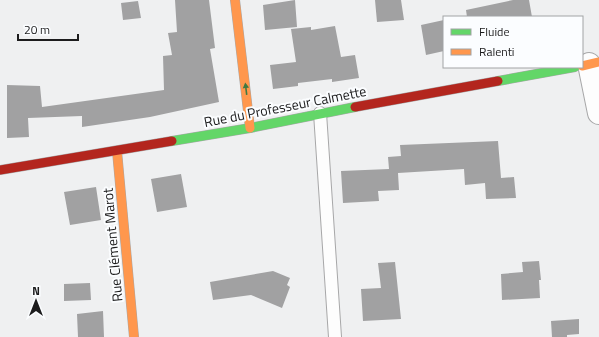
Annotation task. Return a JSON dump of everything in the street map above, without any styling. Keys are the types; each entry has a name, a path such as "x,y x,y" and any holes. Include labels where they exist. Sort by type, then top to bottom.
{"main road":[{"path":"235,0 250,128"},
{"name":"Rue du Professeur Calmette","path":"0,170 250,128 320,113 569,68"},
{"name":"Rue Clément Marot","path":"117,151 134,337"}],"street":[{"path":"586,65 599,113"}],"lane":[{"path":"320,113 335,337"}],"building":[{"path":"175,0 209,0 215,48 210,49 219,102 150,117 82,127 82,116 28,118 29,137 7,138 7,85 40,86 42,107 164,90 163,56 172,55 168,33 177,32"},
{"path":"295,0 297,27 265,30 263,5"},
{"path":"375,0 401,0 404,20 377,22"},
{"path":"513,0 529,0 532,16 467,16 466,10"},
{"path":"138,1 141,18 123,20 121,3"},
{"path":"443,20 443,51 426,55 421,25"},
{"path":"335,26 341,57 355,55 359,78 332,82 332,79 298,83 298,86 273,89 270,65 296,62 291,29 311,27 311,30"},
{"path":"498,141 501,178 514,177 516,198 486,199 485,183 465,185 464,169 398,173 399,190 378,191 379,201 343,203 341,171 389,169 388,157 401,156 400,145"},
{"path":"181,174 187,207 157,212 151,179"},
{"path":"96,187 101,220 70,225 64,192"},
{"path":"539,261 541,280 539,280 540,298 502,300 501,274 523,272 522,262"},
{"path":"395,262 401,319 363,321 361,289 381,288 378,263"},
{"path":"273,271 290,278 287,285 290,287 282,308 251,295 213,300 210,282"},
{"path":"90,283 91,300 64,301 64,284"},
{"path":"103,311 104,337 78,337 77,314"},
{"path":"579,319 579,334 567,335 567,337 552,337 551,321"}],"traffic: fast":[{"path":"498,81 570,68"},
{"path":"172,141 250,128 355,107"}],"traffic: slow":[{"path":"235,0 250,128"},
{"path":"583,66 599,62"},
{"path":"117,151 134,337"}],"traffic: jam":[{"path":"355,107 498,81"},
{"path":"0,170 172,141"}]}
